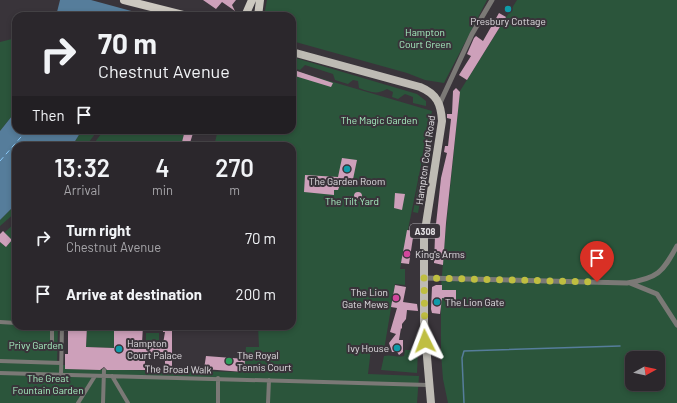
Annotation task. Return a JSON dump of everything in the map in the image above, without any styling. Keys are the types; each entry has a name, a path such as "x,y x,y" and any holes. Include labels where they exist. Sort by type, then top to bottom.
{"highway":[{"path":"124,0 150,8 158,12"},
{"path":"247,12 252,0"},
{"path":"258,12 260,0"},
{"path":"150,8 164,9 174,12"}],"main road":[{"name":"Hampton Court Road","path":"296,53 420,87 430,92 440,103 442,121 424,237 428,385 431,403"}],"street":[{"path":"440,103 472,34 492,0"},
{"path":"424,278 627,282 651,277 662,270 677,246"},
{"path":"650,290 649,282 651,277"},
{"path":"627,282 657,294 677,325"},
{"path":"0,322 12,323"},
{"path":"52,330 52,347"},
{"path":"61,375 62,330"},
{"path":"0,361 61,363"},
{"path":"103,403 104,370"},
{"name":"The Broad Walk","path":"0,373 428,385"},
{"path":"78,403 94,376"},
{"path":"112,376 128,403"},
{"path":"218,378 218,403"},
{"path":"268,403 269,380"}],"green space":[{"name":"Hampton Court Green","path":"267,0 487,0 444,83 425,80 407,73 296,42 296,12 265,12"},
{"path":"517,0 677,0 677,403 448,403 443,379 441,353 441,288 460,91"},
{"path":"12,39 12,116 0,131 0,42"},
{"path":"296,58 417,94 426,101 426,106 413,103 413,97 405,94 398,99 392,97 393,92 387,89 380,92 367,91 359,88 358,81 353,80 348,84 335,80 333,74 305,65 300,70 296,69"},
{"path":"296,71 432,111 400,269 405,269 405,285 395,284 384,350 371,349 368,374 419,376 417,403 0,403 0,242 6,247 12,240 12,330 58,330 57,365 65,365 65,369 243,372 246,347 259,347 258,330 296,330 296,142 215,142 217,134 296,134"},
{"path":"432,114 433,130 418,213 413,212"},
{"path":"80,134 95,134 89,142 74,142"},
{"path":"101,134 184,134 182,142 95,142"},
{"path":"12,208 12,216 0,226 0,220"},
{"path":"12,226 12,240 4,233"},
{"path":"87,330 114,330 114,348 86,347"},
{"path":"146,333 159,333 159,341 146,341"},
{"path":"405,350 418,350 417,373 381,370 384,356 404,356"}],"water":[{"path":"60,0 149,0 146,12 57,12"},
{"path":"12,116 12,134 80,134 74,142 12,142 12,208 0,220 0,131"}],"pier":[{"path":"91,0 151,0 147,12 135,12"}],"building":[{"path":"203,0 236,0 232,5 235,11 222,2 216,9"},
{"path":"499,13 506,17 467,80 459,75 471,56 467,54 474,38 476,36 483,41"},
{"path":"297,71 333,83 331,87 296,76"},
{"path":"456,88 460,92 443,265 434,263 435,236 437,236 438,224 436,224 441,178 447,153 444,152 445,146 448,146 451,119 447,118 447,114 452,114 453,91"},
{"path":"184,134 193,134 190,142 182,142"},
{"path":"342,158 357,160 352,184 341,182 338,190 334,190 334,195 304,192 305,175 338,177"},
{"path":"356,192 360,192 362,196 360,200 356,200 354,198 354,194"},
{"path":"395,193 405,194 402,210 394,208"},
{"name":"King's Arms","path":"407,230 414,231 409,264 401,263"},
{"path":"3,231 12,240 6,247 0,242 0,234"},
{"path":"395,285 406,287 403,302 417,304 418,311 407,310 406,319 402,324 399,340 403,340 403,352 399,355 397,352 392,352 389,343 396,334 390,332 397,308 391,307"},
{"name":"The Lion Gate","path":"442,285 442,290 456,290 456,300 442,298 440,314 432,313 431,309 432,287"},
{"name":"Hampton Court Palace","path":"68,330 87,330 86,347 114,348 114,330 143,330 142,343 163,344 165,332 163,332 163,330 172,330 172,366 165,366 165,361 160,356 145,356 145,370 107,370 104,367 100,370 65,369 65,354 68,354"},
{"path":"206,356 245,359 244,372 204,369"}],"waterway":[{"path":"464,403 462,358 464,351 620,346"}],"ferry route":[{"path":"17,142 24,134"},
{"path":"0,161 12,147"}],"place":[{"name":"Presbury Cottage","path":"508,9"},
{"name":"The Garden Room","path":"347,169"},
{"name":"King's Arms","path":"407,254"},
{"name":"The Lion Gate Mews","path":"396,298"},
{"name":"The Lion Gate","path":"437,302"},
{"name":"Ivy House","path":"397,348"},
{"name":"Hampton Court Palace","path":"119,349"},
{"name":"The Royal Tennis Court","path":"229,361"}],"route":[{"path":"425,341 424,278 597,282"}],"park label":[{"name":"The Magic Garden","path":"379,120"},
{"name":"The Tilt Yard","path":"352,201"},
{"name":"Privy Garden","path":"36,345"},
{"name":"The Great Fountain Garden","path":"48,384"}]}
